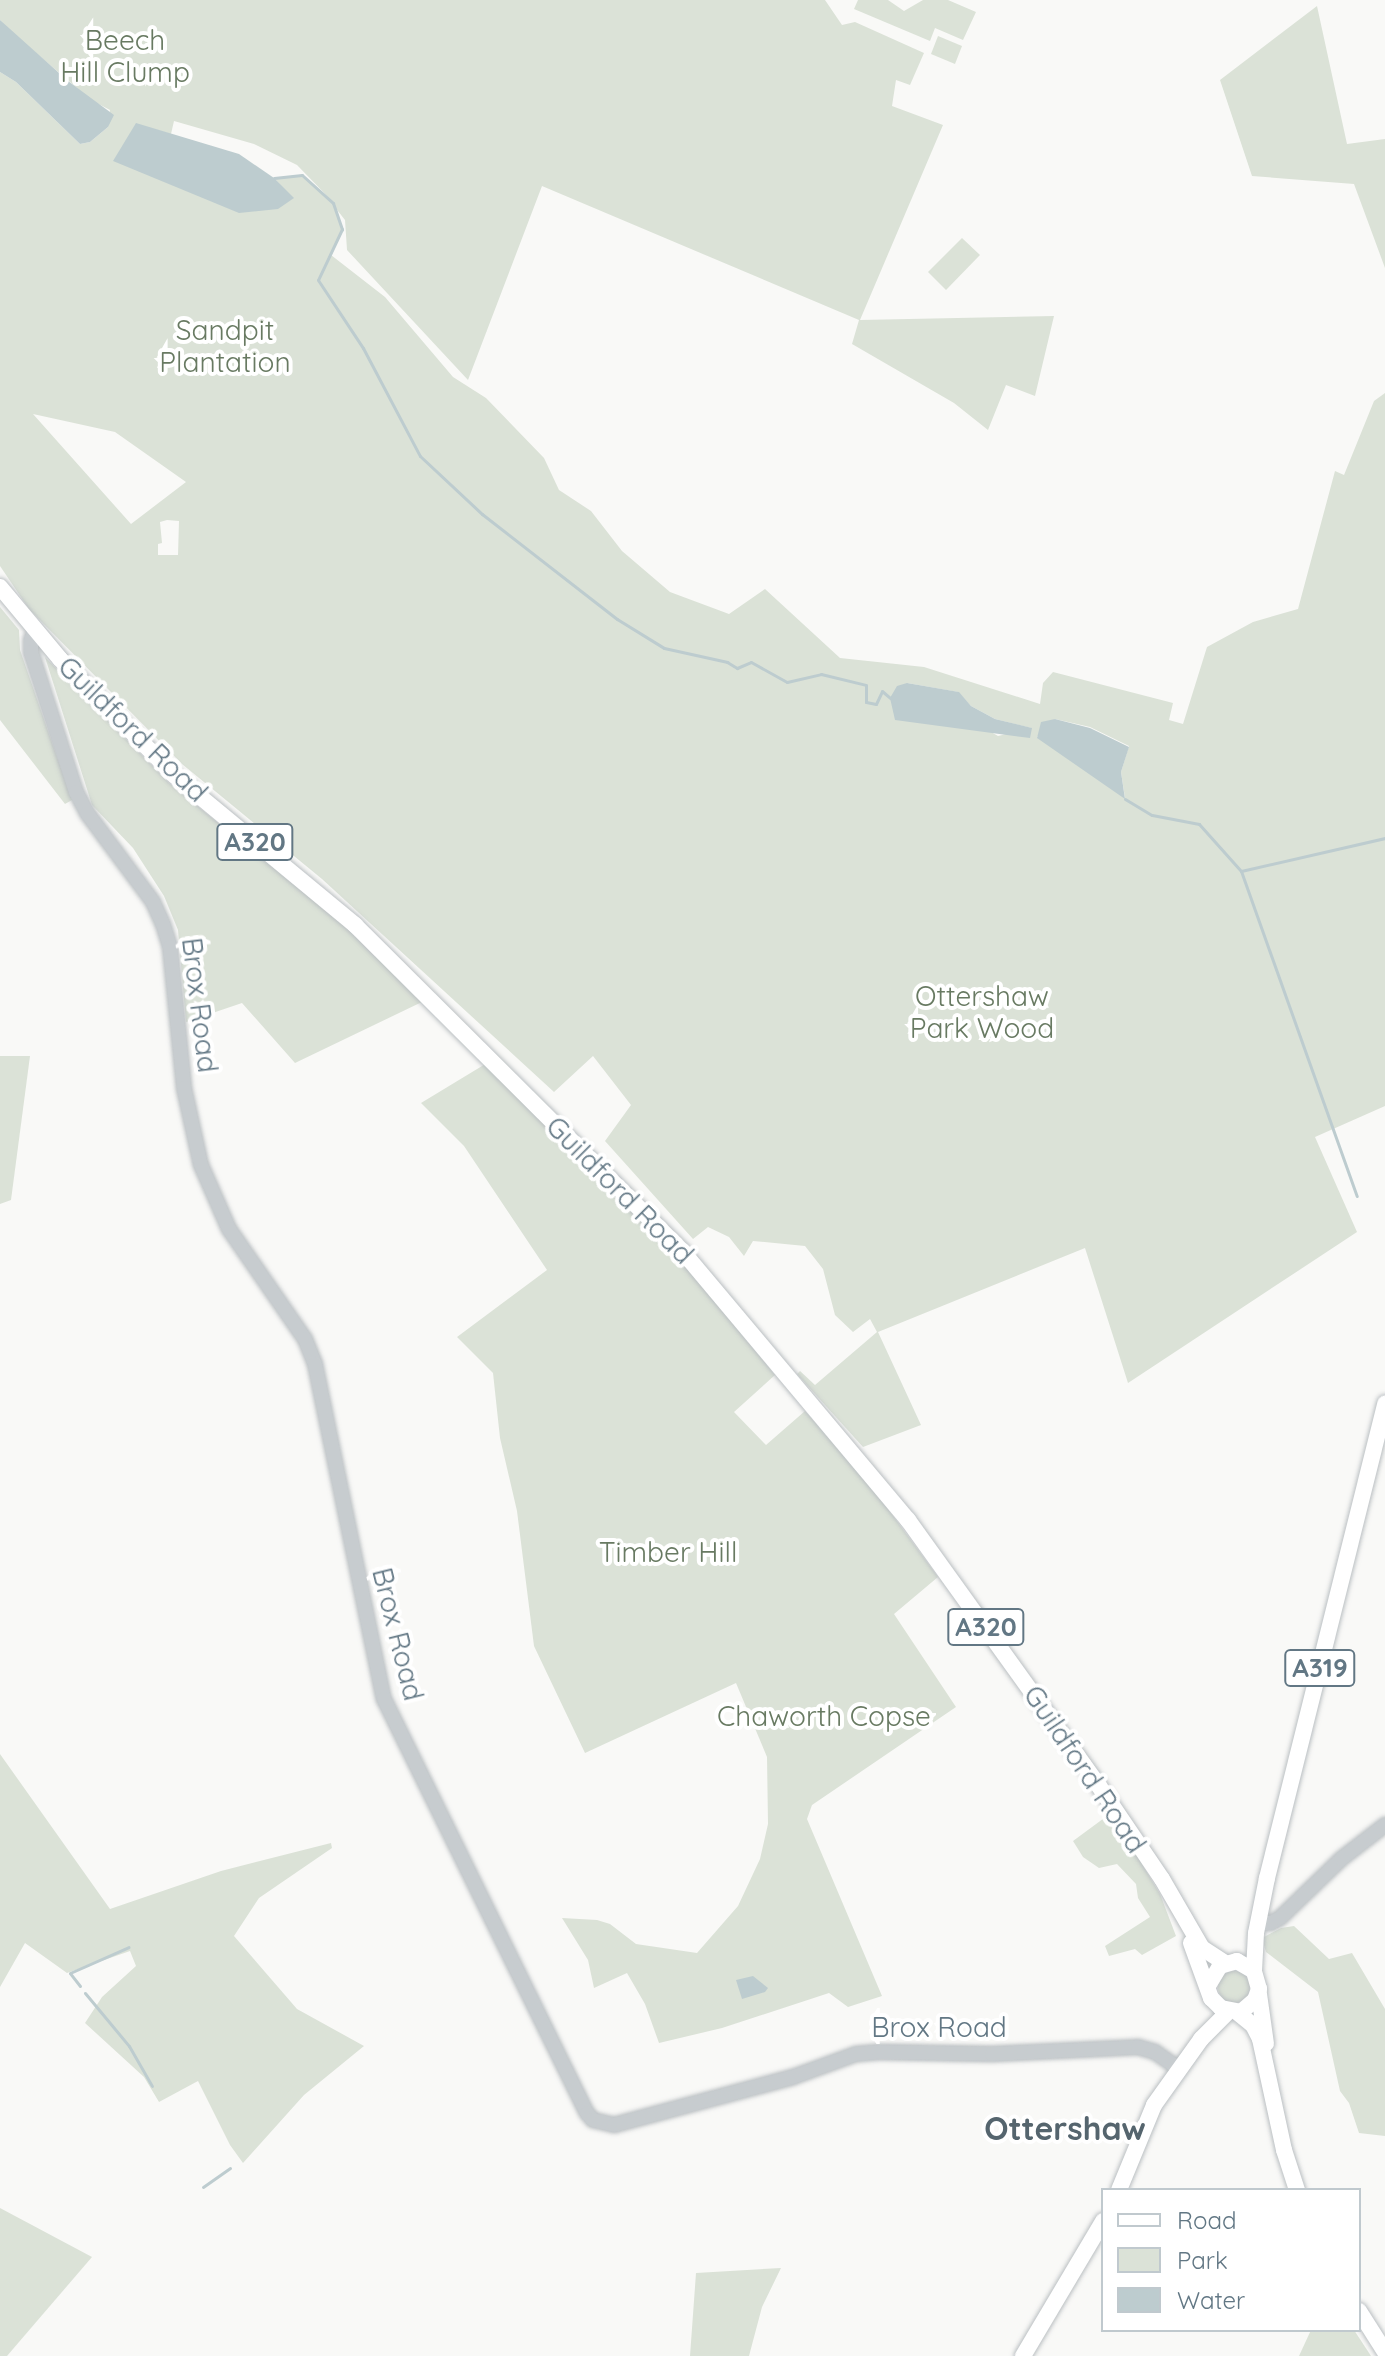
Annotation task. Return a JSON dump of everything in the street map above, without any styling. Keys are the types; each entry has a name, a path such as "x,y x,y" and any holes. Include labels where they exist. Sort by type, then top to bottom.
{"main road":[{"name":"Guildford Road","path":"0,587 35,631 175,776 365,935 683,1252 908,1520 1041,1703 1155,1870 1202,1948 1231,1962"},
{"name":"A319","path":"1254,1971 1257,1928 1385,1403"},
{"name":"Guildford Road","path":"1155,1870 1209,1984"},
{"name":"A319","path":"1231,1962 1257,1928"},
{"path":"1120,2188 1154,2105 1157,2090 1203,2025 1213,2001 1209,1984 1215,1971 1231,1962 1254,1971 1259,1983 1276,2113"},
{"path":"1175,2066 1201,2039 1233,2013 1250,2006 1259,1994"},
{"path":"1213,2001 1253,2025 1260,2039 1296,2188"},
{"path":"1023,2356 1101,2224"},
{"path":"1361,2314 1385,2352"}],"street":[{"name":"Brox Road","path":"35,631 31,640 34,662 76,792 87,813 145,890 163,924 170,947 184,1088 201,1165 229,1229 305,1339 315,1364 384,1699 587,2113 593,2120 614,2125 793,2077 856,2054 992,2054 1138,2047 1175,2066"},
{"path":"1257,1928 1280,1918 1341,1859 1385,1825"}],"green space":[{"path":"0,0 825,0 842,25 855,22 924,53 910,85 896,80 892,106 943,125 860,320 1054,316 1035,396 1006,385 988,430 954,403 852,344 859,320 542,186 468,380 347,250 345,220 334,206 342,229 331,255 385,297 453,377 486,398 544,458 559,490 591,511 622,551 670,592 729,614 765,589 840,658 924,667 1040,704 1043,683 1053,672 1173,703 1169,720 1183,724 1207,647 1253,622 1298,609 1335,471 1344,475 1374,401 1385,393 1385,1106 1315,1137 1357,1232 1128,1383 1085,1248 878,1332 921,1425 863,1447 797,1374 800,1371 815,1385 877,1332 870,1319 853,1332 835,1315 823,1269 805,1246 753,1241 744,1256 729,1237 708,1227 693,1239 605,1141 631,1105 593,1056 554,1092 322,879 182,764 29,609 0,566 0,72 16,82 80,144 90,142 108,127 110,110 91,100 0,20","holes":["174,121 254,144 297,165 332,201 302,175 274,178 293,199 136,124 171,134","33,414 115,432 186,482 131,524","179,521 178,555 158,555 158,544 162,543 160,522","907,683 958,692 971,706 995,719 1031,728 998,736","1055,719 1090,727 1129,746 1121,772 1125,798 1037,737"]},
{"path":"858,0 888,0 904,11 923,0 948,0 976,12 963,40 935,28 930,41 854,9"},
{"path":"1317,6 1347,144 1385,139 1385,268 1354,184 1252,176 1220,80"},
{"path":"938,36 962,46 955,64 931,54"},
{"path":"962,238 980,255 946,290 928,272"},
{"path":"0,607 19,630 20,650 72,800 65,804 0,720"},
{"path":"45,657 169,783 361,939 424,1001 295,1063 242,1003 186,1022 178,930 164,896 133,848 92,805"},
{"path":"0,1056 30,1056 11,1200 0,1204"},
{"name":"Timber Hill","path":"487,1063 662,1237 775,1375 734,1412 766,1445 805,1411 874,1490 938,1577 894,1614 956,1707 812,1805 807,1819 882,1996 848,2007 829,1993 722,2028 659,2043 645,2004 627,1973 594,1988 588,1960 562,1918 597,1920 610,1924 636,1944 697,1953 738,1906 760,1859 768,1824 767,1757 736,1683 585,1753 534,1646 517,1511 500,1438 493,1373 457,1337 547,1270 464,1146 421,1103"},
{"path":"0,1754 110,1909 221,1871 331,1843 332,1848 259,1898 234,1936 297,2009 364,2046 304,2095 243,2163 230,2145 198,2081 159,2102 144,2077 85,2023 102,1997 136,1966 130,1951 67,1973 25,1943 0,1987"},
{"path":"1111,1813 1160,1894 1176,1936 1142,1955 1135,1949 1109,1956 1105,1946 1150,1917 1138,1898 1136,1884 1117,1864 1099,1868 1083,1857 1073,1841"},
{"path":"1294,1926 1329,1959 1352,1953 1385,2009 1385,2136 1359,2133 1349,2103 1340,2091 1318,1992 1266,1952 1262,1938 1281,1928"},
{"path":"1234,1971 1245,1976 1250,1987 1245,1998 1234,2003 1223,1998 1218,1987 1223,1976"},
{"path":"0,2208 92,2257 7,2356 0,2356"},
{"path":"781,2268 762,2307 749,2356 690,2356 696,2273"},
{"path":"1310,2332 1355,2332 1371,2356 1299,2356"}],"water":[{"path":"0,20 68,81 114,115 108,127 90,142 80,144 16,82 0,72"},
{"path":"136,123 239,154 274,178 294,198 278,209 239,213 113,161"},
{"path":"907,683 959,692 971,706 995,719 1032,728 1030,738 895,720 890,698 897,686"},
{"path":"1055,719 1090,728 1129,747 1121,772 1125,799 1037,738 1041,722"},
{"path":"753,1976 768,1988 765,1992 742,1999 736,1980"}],"waterway":[{"path":"274,178 302,175 333,203 342,229 318,280 363,348 420,456 482,514 617,619 664,648 727,662 737,668 751,662 787,682 821,674 866,685 866,702 876,704 882,691 890,698"},
{"path":"1125,799 1152,815 1199,824 1241,871 1357,1196"},
{"path":"1241,871 1385,838"},
{"path":"80,1986 70,1973 129,1947"},
{"path":"85,1993 129,2046 152,2086"},
{"path":"203,2187 230,2168"}],"district":[{"name":"Ottershaw","path":"1065,2128"}],"park label":[{"name":"Beech Hill Clump","path":"125,56"},
{"name":"Sandpit Plantation","path":"225,346"},
{"name":"Ottershaw Park Wood","path":"982,1012"},
{"name":"Chaworth Copse","path":"824,1716"}]}
